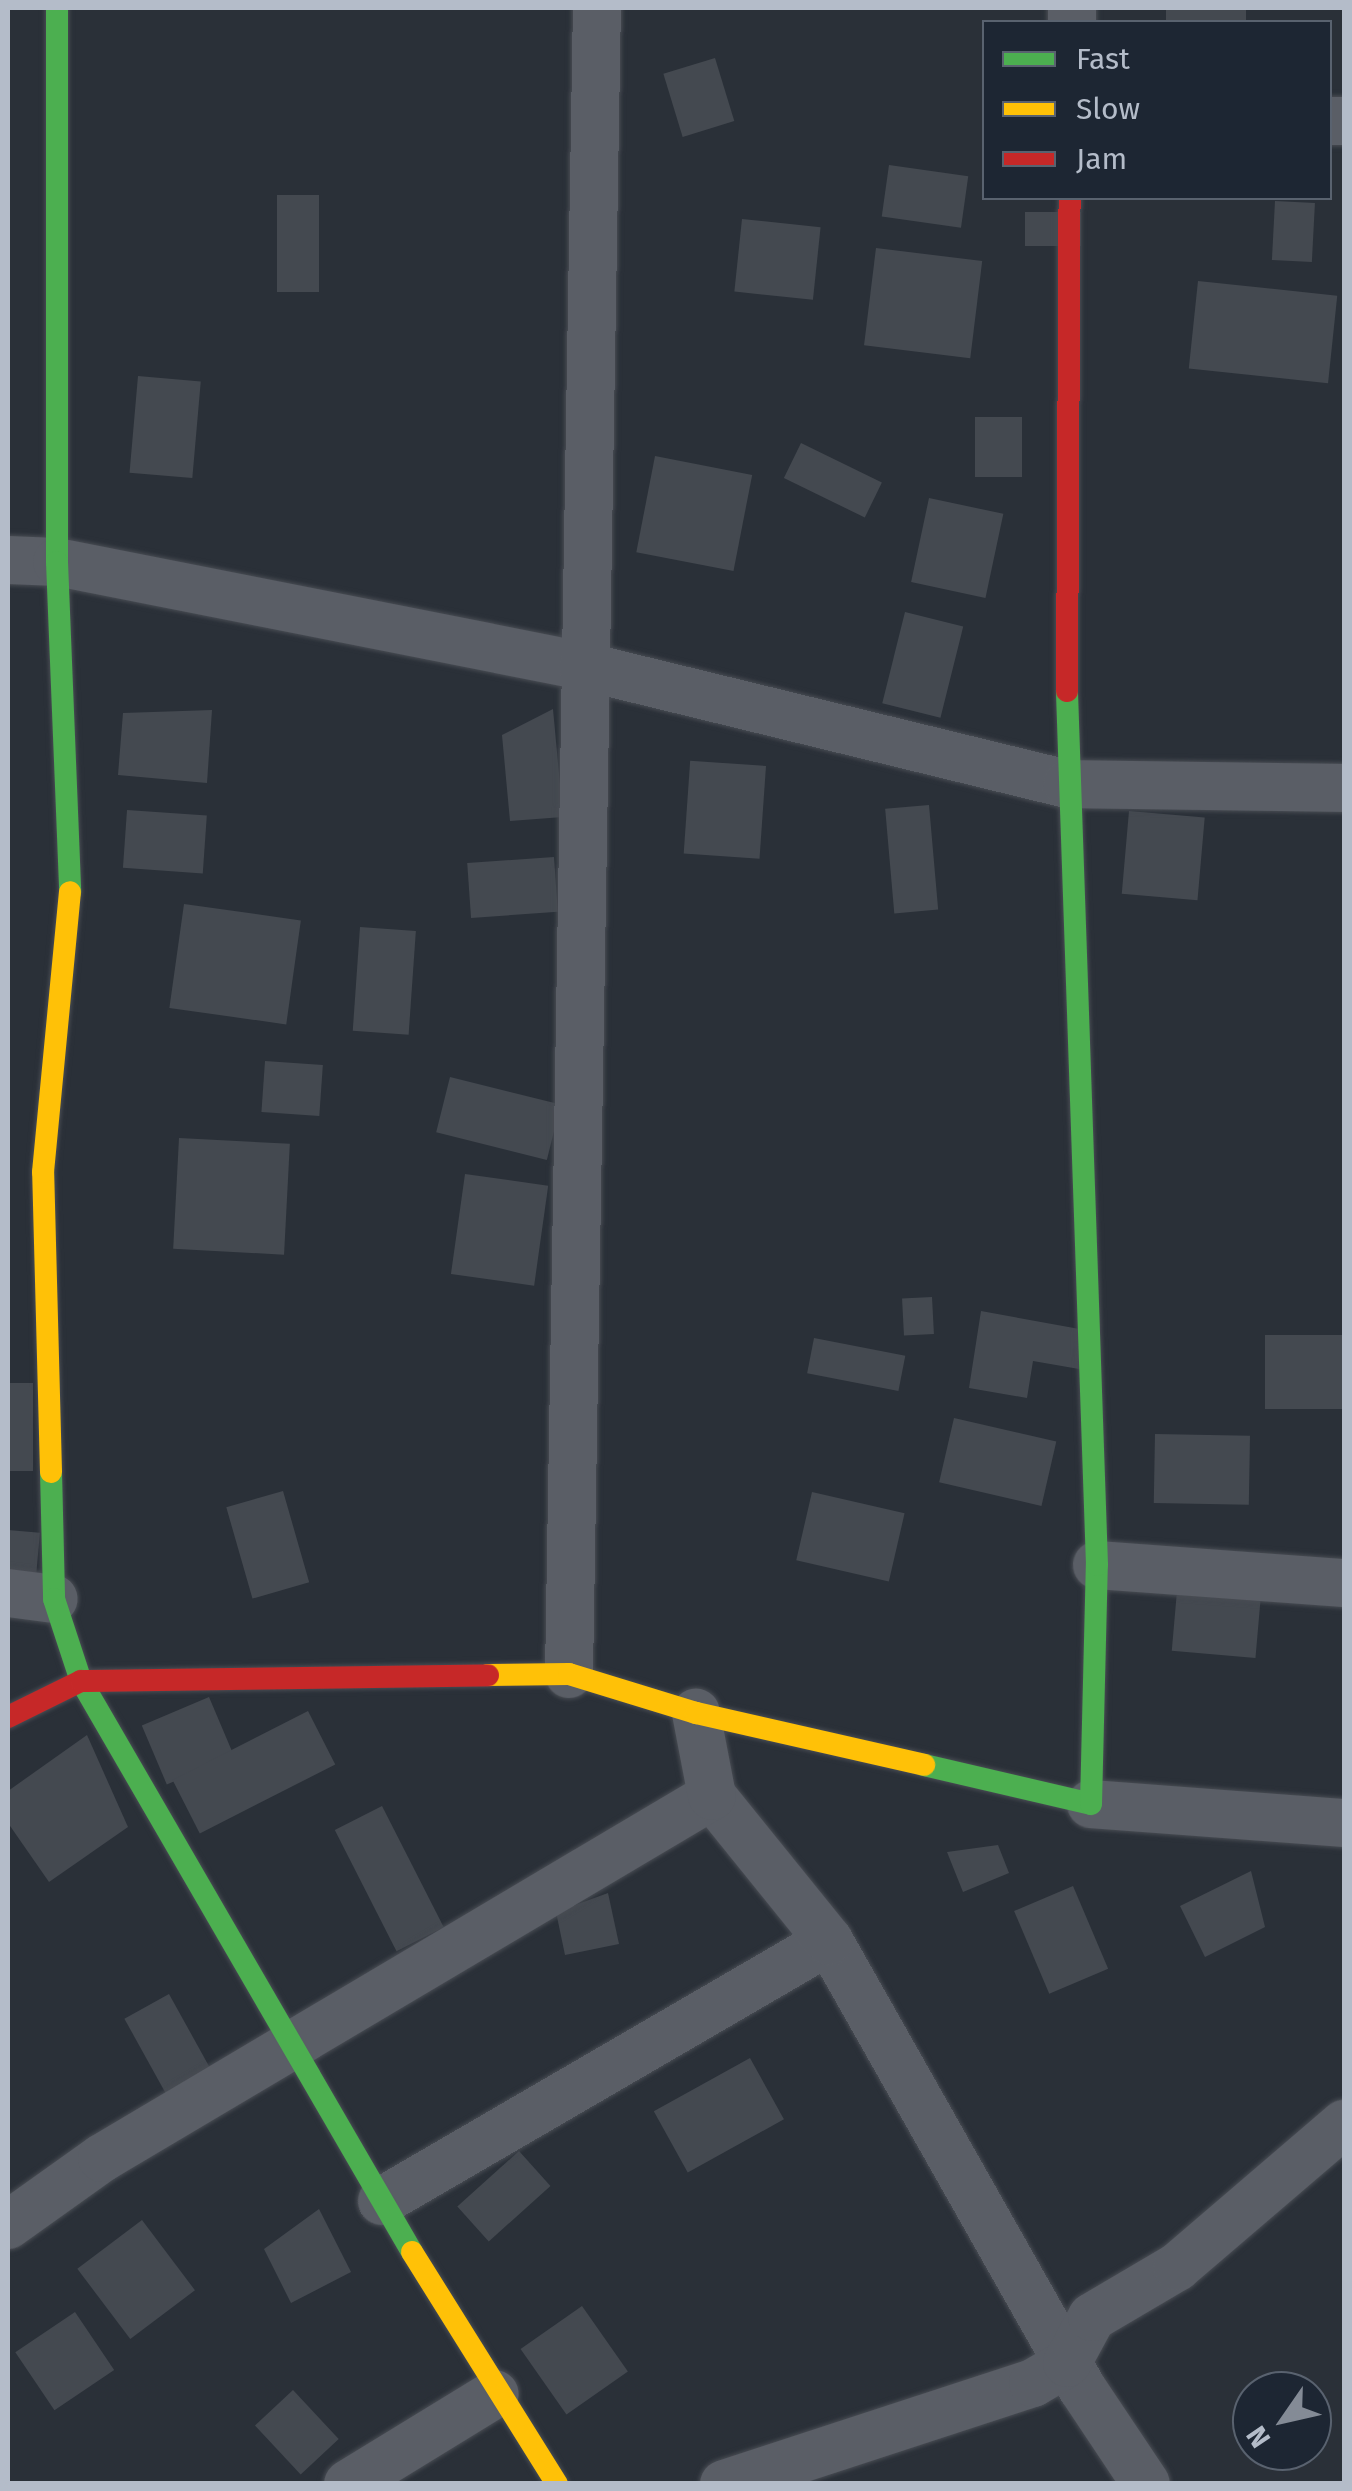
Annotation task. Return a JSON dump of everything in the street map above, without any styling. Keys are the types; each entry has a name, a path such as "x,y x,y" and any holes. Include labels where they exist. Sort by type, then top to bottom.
{"street":[{"path":"57,8 57,562 71,924 43,1172 54,1599 81,1681 495,2394 556,2484"},
{"path":"569,1674 597,8"},
{"path":"1070,200 1066,784 1097,1565 1091,1804"},
{"path":"8,560 57,562 583,666 1066,784 1344,788"},
{"path":"1097,1565 1344,1583"},
{"path":"8,1594 54,1599"},
{"path":"8,1717 81,1681 569,1674 696,1713 1091,1804 1344,1823"},
{"path":"696,1713 712,1796 829,1940 1067,2363 1146,2484"},
{"path":"8,2225 292,2045 712,1796"},
{"path":"382,2202 829,1940"},
{"path":"724,2484 1032,2382 1067,2363 1092,2317 1177,2267 1344,2124"},
{"path":"348,2484 495,2394"}],"building":[{"path":"1166,8 1246,8 1246,20 1166,20"},
{"path":"715,58 734,121 683,137 663,74"},
{"path":"889,165 968,176 961,228 882,216"},
{"path":"277,195 319,195 319,292 277,292"},
{"path":"1275,201 1315,203 1312,262 1272,260"},
{"path":"1025,212 1081,212 1081,246 1025,246"},
{"path":"742,219 821,227 813,300 734,292"},
{"path":"876,248 982,261 970,358 864,345"},
{"path":"1198,281 1337,296 1328,383 1189,369"},
{"path":"138,376 201,381 192,478 130,473"},
{"path":"975,417 1022,417 1022,477 975,477"},
{"path":"801,443 882,482 865,518 784,478"},
{"path":"655,456 752,475 733,571 636,552"},
{"path":"929,498 1003,514 985,598 911,582"},
{"path":"905,612 963,627 940,718 882,703"},
{"path":"553,709 563,817 510,821 502,735"},
{"path":"212,710 207,783 118,775 123,713"},
{"path":"690,761 766,766 760,859 684,853"},
{"path":"929,805 938,910 894,913 885,809"},
{"path":"127,810 207,816 203,873 123,868"},
{"path":"1129,811 1205,818 1197,900 1122,894"},
{"path":"554,857 558,912 471,918 467,863"},
{"path":"184,904 301,920 286,1024 169,1008"},
{"path":"360,927 416,931 409,1035 353,1031"},
{"path":"265,1061 323,1065 319,1116 261,1112"},
{"path":"450,1077 561,1105 547,1160 436,1132"},
{"path":"179,1138 290,1144 284,1255 173,1249"},
{"path":"465,1174 548,1186 534,1286 451,1274"},
{"path":"932,1297 934,1334 904,1336 902,1299"},
{"path":"981,1311 1085,1330 1079,1369 1033,1361 1027,1398 969,1388"},
{"path":"1265,1335 1344,1335 1344,1409 1265,1409"},
{"path":"814,1338 905,1356 898,1391 807,1373"},
{"path":"8,1383 33,1383 33,1471 8,1471"},
{"path":"954,1418 1056,1442 1041,1506 939,1482"},
{"path":"1155,1434 1250,1436 1249,1505 1154,1503"},
{"path":"283,1491 309,1582 252,1599 226,1507"},
{"path":"812,1492 905,1513 889,1582 796,1560"},
{"path":"8,1530 40,1533 36,1580 8,1577"},
{"path":"1179,1568 1263,1575 1255,1658 1172,1651"},
{"path":"209,1697 234,1756 167,1784 142,1726"},
{"path":"308,1711 335,1764 200,1833 173,1780"},
{"path":"87,1735 128,1827 49,1882 8,1823 8,1791"},
{"path":"382,1806 444,1927 397,1951 335,1830"},
{"path":"998,1845 1009,1873 963,1892 947,1852"},
{"path":"1251,1871 1265,1927 1205,1957 1180,1906"},
{"path":"1073,1886 1108,1969 1049,1994 1014,1911"},
{"path":"608,1893 619,1944 565,1955 556,1912"},
{"path":"169,1994 211,2069 166,2094 124,2019"},
{"path":"750,2058 784,2119 688,2173 654,2111"},
{"path":"519,2151 550,2186 489,2241 457,2207"},
{"path":"319,2209 351,2272 291,2303 264,2249"},
{"path":"142,2220 195,2290 130,2339 77,2269"},
{"path":"582,2306 628,2372 566,2415 521,2349"},
{"path":"75,2312 114,2370 54,2410 15,2352"},
{"path":"293,2390 339,2439 301,2474 255,2425"}],"traffic: fast":[{"path":"57,8 57,562 70,892"},
{"path":"924,1765 1091,1804 1097,1565 1067,691"},
{"path":"51,1472 54,1599 81,1681 412,2252"}],"traffic: slow":[{"path":"51,1472 43,1172 70,892"},
{"path":"488,1675 569,1674 696,1713 924,1765"},
{"path":"412,2252 557,2484"}],"traffic: jam":[{"path":"1067,691 1070,200"},
{"path":"8,1717 81,1681 488,1675"}]}
